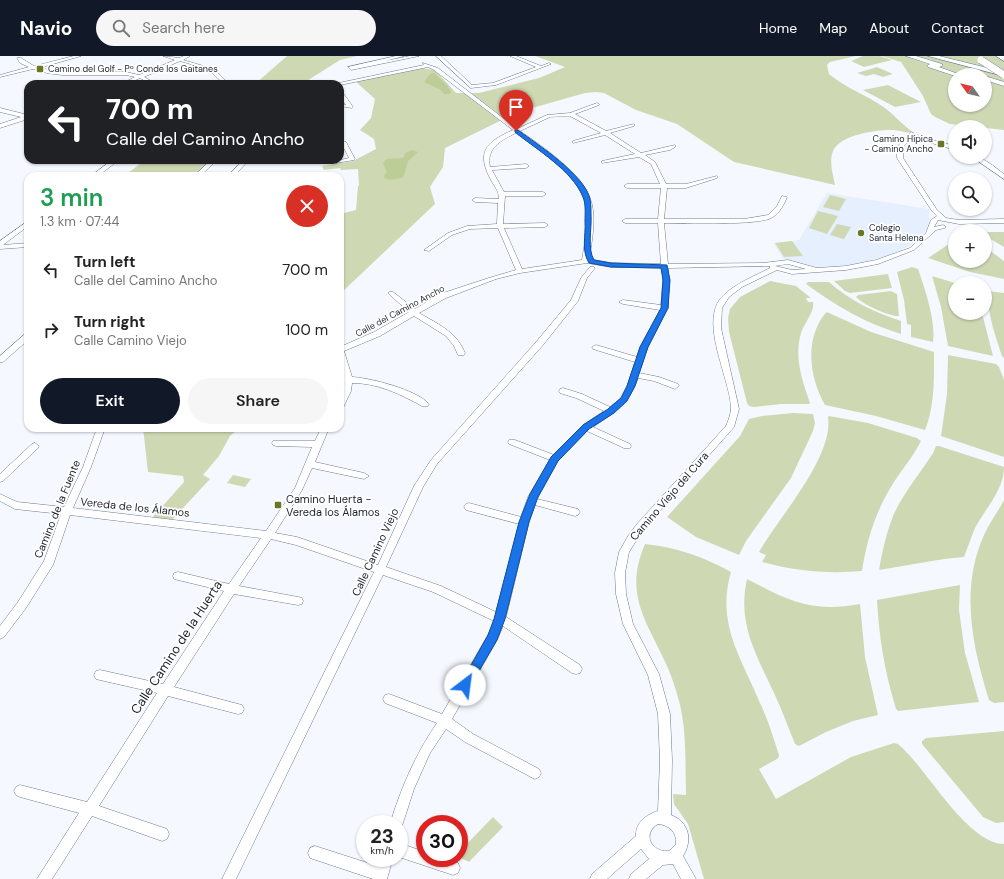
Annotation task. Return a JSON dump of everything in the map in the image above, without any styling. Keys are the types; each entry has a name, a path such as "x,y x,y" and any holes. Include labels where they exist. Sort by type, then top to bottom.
{"highway":[{"path":"901,56 948,72"},
{"path":"909,56 950,68"},
{"path":"931,56 1004,74"},
{"path":"949,56 1002,68"},
{"path":"1000,56 1004,60"},
{"path":"980,58 1004,74"},
{"path":"992,80 1004,84"},
{"path":"992,85 1004,88"}],"street":[{"path":"0,76 79,56"},
{"path":"165,56 206,67 212,70 223,80"},
{"path":"133,80 188,56"},
{"path":"402,56 350,67 351,69 417,56"},
{"name":"Calle Camino Viejo","path":"229,879 381,568 419,486 434,462 540,343 574,301 587,265 589,225 587,198 567,170 430,65 421,56"},
{"path":"438,56 471,87 499,82 549,64"},
{"path":"512,56 540,67"},
{"path":"20,57 34,68 53,74 118,73 140,77 146,80"},
{"path":"344,82 445,63"},
{"path":"344,100 350,108 344,106"},
{"path":"520,271 500,226 502,198 488,169 486,160 487,153 494,144 505,136 549,116 571,114 597,104"},
{"path":"0,109 24,116"},
{"path":"399,815 408,787 426,749 445,721 493,636 500,619 524,522 532,501 554,459 586,427 611,411 624,400 631,386 644,347 664,308 666,280 661,220 664,187 653,163 606,133 571,114"},
{"path":"0,126 24,118"},
{"path":"575,142 632,125"},
{"path":"948,146 919,138 909,138 900,147 900,158 937,214 952,221"},
{"path":"344,144 352,159 344,161"},
{"path":"604,162 668,149 673,146"},
{"path":"100,172 110,164"},
{"path":"200,172 210,164"},
{"path":"235,172 242,164"},
{"path":"986,164 1004,178"},
{"path":"488,169 526,166"},
{"path":"627,186 686,186 715,177"},
{"path":"475,200 543,194"},
{"path":"625,221 744,221 770,217 780,207 784,197"},
{"path":"928,234 935,222 935,219 952,221 1004,221"},
{"path":"928,234 934,229 952,227 952,221"},
{"path":"935,222 943,227"},
{"path":"427,250 450,234 469,227 544,225"},
{"path":"1,244 24,226"},
{"name":"Camino Viejo del Cura","path":"664,817 666,760 664,714 653,674 628,624 621,594 620,573 624,552 631,539 730,426 735,409 717,328 718,308 726,296 740,286 756,278 762,268 780,267 789,271 796,267 814,269 846,268 878,262 912,249 928,234"},
{"path":"1,244 24,245"},
{"name":"Calle del Camino Ancho","path":"344,349 377,334 443,296 471,285 520,271 562,266 587,265 762,268"},
{"path":"391,293 413,312 447,332 460,346 461,353"},
{"path":"623,302 664,308"},
{"path":"0,360 24,339"},
{"path":"596,347 640,360"},
{"path":"344,363 350,380 344,399"},
{"path":"635,375 656,379 675,386"},
{"path":"350,380 360,380 393,387 424,404"},
{"path":"563,391 611,411"},
{"path":"586,427 627,446"},
{"name":"Camino de la Fuente","path":"0,634 22,605 49,562 66,512 87,467 100,432"},
{"name":"Calle Camino de la Huerta","path":"44,879 230,589 288,508 299,488 323,432"},
{"path":"512,442 554,459"},
{"path":"276,443 317,444"},
{"path":"0,479 35,446"},
{"path":"310,464 364,476"},
{"name":"Vereda de los Álamos","path":"0,497 15,505 268,535 297,541 381,568 437,589 500,619 576,669"},
{"path":"532,501 575,512"},
{"path":"469,507 524,522"},
{"path":"178,576 230,589 298,602"},
{"path":"100,674 238,709"},
{"path":"389,699 445,721 469,738 535,773"},
{"path":"20,791 90,809 162,834"},
{"path":"657,816 664,817 672,820 678,826 682,842 680,849 675,855 668,858 661,858 649,851 642,839 642,831 645,824 650,819 657,816"},
{"path":"597,879 642,839"},
{"path":"315,853 381,876"},
{"path":"408,853 453,868"},
{"path":"675,855 688,879"},
{"path":"636,879 661,858"}],"shaded area":[{"path":"287,56 357,56 340,60 308,80 260,80"},
{"path":"535,56 856,56 830,62 827,65 829,74 843,84 885,108 916,134 894,130 880,130 853,136 845,140 834,149 832,153 831,158 835,185 734,162 677,124 636,110 604,93 585,93 518,112 445,148 443,167 430,187 435,204 344,290 344,213 356,210 359,186 358,169 341,170 340,168 324,170 322,166 344,164 344,162 353,161 376,149 374,139 360,130 371,118 375,99 355,81 421,68 435,70 456,93 479,93 539,78 565,67"},
{"path":"863,56 880,56 892,60 864,67 851,61"},
{"path":"882,56 1004,56 1004,130 992,129 992,120 948,120 948,123 931,114 923,96 901,62"},
{"path":"877,67 893,74 883,77 874,74 866,76 857,73"},
{"path":"434,73 447,85 451,92 449,94 444,94 441,90 424,82 430,74"},
{"path":"888,85 921,102 895,107 863,90"},
{"path":"412,150 418,152 408,161 402,178 390,180 385,178 384,176 387,172 383,163 387,159 404,157 405,153"},
{"path":"140,164 206,164 197,172 129,172"},
{"path":"827,193 929,209 929,222 927,229 920,237 906,248 864,262 841,266 818,267 785,261 773,243 799,240"},
{"path":"830,195 846,199 839,211 823,207"},
{"path":"818,211 838,216 827,234 809,228"},
{"path":"837,224 851,227 844,239 830,235"},
{"path":"992,232 1004,232 1004,247 992,240"},
{"path":"792,241 803,256 784,257 775,243"},
{"path":"948,245 948,265 928,258"},
{"path":"992,252 1004,261 1004,279 958,268 992,268"},
{"path":"912,267 918,269 927,295 933,325 933,342 911,337 911,325 907,324 904,300 897,272"},
{"path":"888,274 892,288 850,293 845,291 834,281"},
{"path":"932,276 948,281 948,320 984,320 993,356 948,346 941,307"},
{"path":"770,281 796,286 811,298 806,298 808,302 813,302 809,318 802,329 798,351 800,368 810,403 809,404 781,404 754,407 749,406 747,403 729,332 728,318 730,309 740,297"},
{"path":"808,282 829,282 845,295 863,305 881,314 901,321 901,334 875,325 851,313 828,300 806,284"},
{"path":"891,291 897,294 899,316 876,310 856,297 858,295"},
{"path":"992,292 1004,293 1004,358 1002,356 992,324"},
{"path":"827,312 871,332 934,352 934,381 931,411 925,430 876,416 825,405 813,374 811,352 815,331"},
{"path":"948,355 996,364 999,367 1004,380 1004,457 941,436 947,394"},
{"path":"793,413 813,414 815,423 813,431 791,478 746,541 739,555 696,537 667,517 740,436 749,419 762,416"},
{"path":"829,416 868,423 917,438 921,441 894,482 877,514 862,571 811,571 787,568 762,562 766,555 759,552 803,487 814,468 828,433"},
{"path":"143,432 234,432 230,436 219,456 203,475 210,479 172,520 152,518 184,482 183,476 148,472"},
{"path":"936,446 1004,467 1001,484 975,528 964,557 879,570 884,543 893,516 902,499 933,453"},
{"path":"233,475 251,479 245,487 227,483"},
{"path":"1004,500 1004,702 994,703 989,700 978,659 971,617 971,596 972,576 977,555 984,535"},
{"path":"645,544 679,550 711,562 731,572 727,591 729,624 739,655 766,715 779,755 777,759 759,769 776,799 851,757 894,743 898,744 921,769 948,803 976,832 990,841 1004,844 1004,879 704,879 688,824 674,804 673,794 686,795 685,748 682,712 667,666 645,621 640,607 636,578"},
{"path":"747,579 788,599 814,606 828,607 860,604 865,657 878,715 853,721 826,732 799,746 795,744 780,706 755,652 746,625 744,610"},
{"path":"960,585 959,610 965,653 979,702 898,711 892,696 883,655 877,600"},
{"path":"1004,731 1004,822 996,823 983,817 922,744 922,741 926,738"},
{"path":"493,817 503,827 469,862 468,843"}],"place":[{"name":"Camino del Golf - Pº Conde los Gaitanes","path":"40,69"},
{"name":"Camino Hípica - Camino Ancho","path":"941,144"},
{"name":"Colegio Santa Helena","path":"861,233"},
{"name":"Camino Huerta - Vereda los Álamos","path":"278,505"}],"route":[{"path":"465,685 493,636 500,619 524,522 533,497 554,459 586,427 611,411 624,400 631,386 644,347 664,308 666,280 665,266 611,265 591,262 588,254 589,225 587,198 583,191 567,170 516,131"}]}
